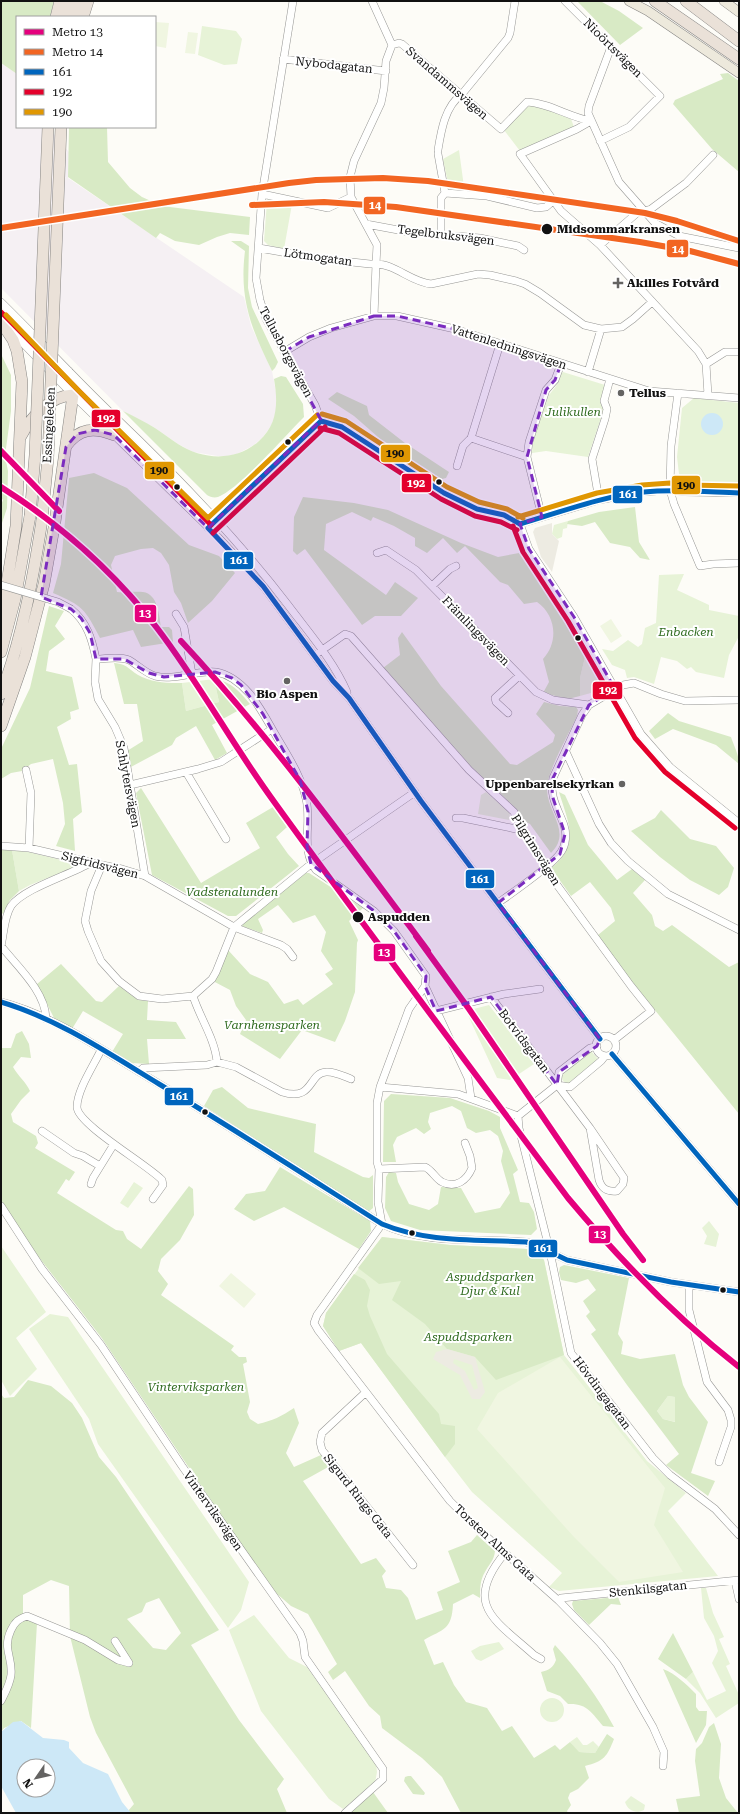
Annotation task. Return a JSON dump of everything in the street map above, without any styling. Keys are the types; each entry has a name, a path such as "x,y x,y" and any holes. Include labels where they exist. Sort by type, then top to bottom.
{"highway":[{"path":"56,16 60,1"},
{"path":"66,16 71,1"},
{"path":"75,16 80,1"},
{"path":"83,16 88,1"},
{"path":"655,1 739,59"},
{"path":"660,1 685,21"},
{"path":"686,1 739,42"},
{"name":"Essingeleden","path":"1,652 15,598 30,516 35,448 48,128"},
{"name":"Essingeleden","path":"1,694 20,633 33,579 42,520 48,450 61,128"},
{"path":"1,321 13,340 21,363 22,382 21,436 16,526 1,620"},
{"path":"1,726 25,657 44,584 66,446 69,396 42,409 28,424 21,436"},
{"path":"66,446 71,439 82,432 95,430 114,435"}],"main road":[{"path":"629,1 648,11 739,74"},
{"path":"724,1 739,12"}],"street":[{"name":"Tellusborgsvägen","path":"293,1 262,194 256,278 260,300 266,319 315,405 321,422"},
{"name":"Svandammsvägen","path":"372,1 392,45 399,43 402,44 462,94 500,129 527,102 539,102 577,118 591,121"},
{"path":"441,234 441,198 445,193 438,152 445,117 455,99 462,94 508,38 515,1"},
{"name":"Nioörtsvägen","path":"565,1 660,96 630,128 600,141"},
{"path":"374,316 377,245 351,197 350,177 353,165 381,104 386,62 392,45"},
{"path":"611,47 589,106 588,114 619,182 655,223 673,234 739,248"},
{"name":"Nybodagatan","path":"283,59 386,71"},
{"path":"591,121 578,129 520,154 553,201 566,216 600,245 698,351 706,364 708,395"},
{"path":"600,245 637,212 651,209 683,186 712,155"},
{"path":"445,193 487,196 537,208 546,207 553,201"},
{"path":"262,194 328,208 351,197"},
{"name":"Tegelbruksvägen","path":"366,224 409,232 480,238 518,246 524,250"},
{"name":"Lötmogatan","path":"259,248 315,258 376,264"},
{"path":"376,264 382,264 408,277 431,284 478,274 490,275 520,283 540,293 584,325 601,329 622,327 652,302"},
{"path":"1,302 216,520 263,572 340,676 349,698"},
{"name":"Vattenledningsvägen","path":"284,352 309,337 331,328 374,316 397,316 416,319 455,329 649,392 739,398"},
{"path":"1,321 69,396 114,435 256,578 333,681 349,698 414,792 600,1039"},
{"path":"588,372 601,329"},
{"path":"457,466 463,446 471,438 500,344"},
{"path":"706,364 725,352 739,352"},
{"path":"542,517 527,457 529,442 546,390 555,380 560,364"},
{"path":"68,369 72,385 69,396"},
{"path":"599,500 592,459 605,419 606,409 604,401 610,379"},
{"path":"678,393 671,446 670,490 674,504 700,566 739,563"},
{"path":"69,396 87,397 114,416"},
{"path":"208,528 313,427 321,422 332,423 342,428 444,493 477,509 504,515 520,524 529,549 574,617 641,734 659,756 680,776 739,823"},
{"path":"471,438 527,457"},
{"path":"520,524 599,500 643,492 670,490 684,492 739,493"},
{"name":"Främlingsvägen","path":"377,553 386,550 416,570 519,676 542,696 553,700 589,705"},
{"name":"Främlingsvägen","path":"432,586 450,569 456,566"},
{"path":"256,578 263,572"},
{"name":"Schlytersvägen","path":"1,585 58,602 71,609 84,622 90,633 96,659 96,691 98,699 115,727 124,748 146,876"},
{"path":"176,614 184,627 192,674"},
{"name":"Pilgrimsvägen","path":"322,650 345,634 351,636 469,770 514,812 521,830 547,866 549,874 651,1011 614,1040"},
{"path":"315,655 322,650"},
{"path":"96,659 124,659 155,676 215,672 232,678 249,693 295,769 304,791 308,811 308,857 311,864 316,870 374,911 394,931 426,976 425,986 409,1009 380,1088 377,1103 377,1162 379,1169 378,1202 382,1224"},
{"name":"Främlingsvägen","path":"508,713 496,702 495,698 519,676"},
{"path":"498,903 547,866 560,854 565,842 564,826 554,803 551,786 553,778 582,716 589,705 623,685 634,683 661,694 685,700 739,700"},
{"path":"130,785 221,762 272,729"},
{"path":"566,752 599,824 611,843 668,894 739,930"},
{"path":"26,770 31,793 29,848"},
{"path":"186,772 226,839"},
{"path":"102,866 92,891 85,920 91,941 101,962 119,981 139,996 162,999 194,996 209,982 216,972 234,926 311,864 414,792"},
{"path":"456,818 463,818 521,830"},
{"name":"Sigfridsvägen","path":"1,846 29,848 102,866 122,869 146,876 234,926 281,945 287,949 293,957"},
{"path":"46,1019 44,1002 1,946 8,913 15,902 35,889 90,863"},
{"path":"425,986 468,1078 471,1098"},
{"path":"436,1011 491,997 540,989"},
{"path":"194,996 198,1010 216,1051 217,1062"},
{"name":"Botvidsgatan","path":"491,997 590,1128 624,1178 623,1184 617,1191 607,1191 601,1186 590,1128"},
{"path":"1,1002 16,1006 46,1019 101,1050 139,1072 382,1224 397,1231 419,1236 526,1242 534,1244 568,1260 689,1285 739,1292"},
{"path":"557,1085 570,1087 601,1062 605,1056 612,1054 616,1047 614,1040 609,1037 600,1039"},
{"path":"600,1039 597,1046 599,1052 605,1056"},
{"path":"380,1088 458,1094 518,1116 557,1085 559,1072 590,1048 597,1046"},
{"path":"101,1050 81,1090 78,1100 78,1111 81,1117 162,1180 163,1185 152,1199"},
{"path":"612,1054 739,1204"},
{"path":"139,1072 143,1068 207,1065 217,1062 236,1067 282,1092 290,1094 302,1092 322,1072 328,1071 351,1079"},
{"name":"Hövdingagatan","path":"518,1116 519,1128 550,1252 572,1353 579,1365 653,1458 670,1475 715,1510 739,1535"},
{"path":"42,1131 74,1153 100,1166"},
{"path":"379,1169 425,1167 442,1182 456,1184 469,1175 472,1168 470,1156 465,1143"},
{"path":"91,1184 92,1178 114,1144"},
{"name":"Vinterviksvägen","path":"1,1206 42,1270 101,1345 191,1479 300,1633 303,1641 305,1657 383,1769 383,1779 345,1813"},
{"name":"Torsten Alms Gata","path":"382,1224 317,1314 314,1323 450,1501 559,1601 600,1643 617,1664 653,1727 664,1752 663,1766"},
{"path":"689,1285 689,1310 706,1382 728,1410 731,1420 731,1427 718,1462"},
{"name":"Sigurd Rings Gata","path":"366,1392 322,1433 320,1442 322,1450 413,1565"},
{"path":"505,1553 489,1574 485,1586 485,1600 489,1613 534,1655 541,1659"},
{"path":"737,1581 739,1599"},
{"name":"Stenkilsgatan","path":"559,1601 562,1598 737,1581"},
{"path":"1,1701 11,1675 6,1646 7,1637 14,1622 27,1616 55,1629 72,1634 97,1646 118,1660 129,1663 115,1641"}],"highlighted area":[{"path":"374,316 397,316 455,329 561,364 555,380 546,390 527,457 542,517 520,524 529,549 574,617 615,689 589,705 553,778 552,795 565,834 560,854 498,903 600,1039 597,1046 559,1072 557,1085 491,997 436,1011 425,986 426,976 394,931 374,911 311,864 307,847 308,811 300,780 263,714 241,685 232,678 215,672 164,677 149,673 124,659 96,659 90,633 81,618 71,609 41,597 66,447 77,434 95,430 114,435 208,528 321,420 284,352 309,337"}],"shaded area":[{"path":"1,63 16,73 16,128 49,128 69,152 68,178 244,297 251,326 272,371 277,397 276,413 271,426 263,437 254,445 237,454 224,457 193,452 178,444 155,428 123,411 1,288"},
{"path":"552,523 552,534 559,541 552,572 541,557 533,532 535,528"},
{"path":"447,1349 475,1357 485,1392 480,1399 472,1399 460,1375 433,1359 436,1352","holes":["454,1359 472,1365 478,1388 474,1390 465,1371 453,1363"]}],"green space":[{"path":"1,1 54,1 50,16 16,16 16,73 1,63"},
{"path":"577,1 600,1 619,11 643,28 620,45"},
{"path":"156,22 169,23 166,48 156,46"},
{"path":"202,26 236,31 242,39 237,64 224,65 198,55"},
{"path":"188,32 198,33 195,54 185,53"},
{"path":"728,73 739,81 739,172 712,149 673,104 675,100 723,79 720,74"},
{"path":"535,105 571,119 574,127 520,151 504,130 527,107"},
{"path":"69,128 107,128 108,162 130,188 142,197 162,206 250,217 249,235 230,233 199,245 175,241 160,233 156,238 68,177"},
{"path":"459,150 464,187 449,188 443,159"},
{"path":"268,199 292,204 284,249 268,245 264,241"},
{"path":"231,241 241,241 249,246 248,288 252,307 278,362 272,371 258,341 248,313 244,284 245,251"},
{"path":"1,307 30,337 30,344 1,314"},
{"path":"1,354 11,375 11,411 5,456 8,471 7,508 1,526 1,505 3,500 1,498"},
{"name":"Julikullen","path":"563,372 605,385 602,401 603,412 588,457 546,451 532,453 533,441 549,395 556,386 560,374"},
{"path":"281,376 286,377 303,404 304,417 250,473 227,492 218,497 207,495 123,411 158,430 178,444 198,453 209,456 219,456 240,453 259,441 270,427 276,404 274,379"},
{"path":"337,392 367,406 369,415 405,443 449,472 446,478 442,479 407,459 386,444 354,416 328,399"},
{"path":"694,398 739,403 739,485 690,483 679,474 677,457 682,408"},
{"path":"94,473 127,488 189,545 219,556 235,573 212,601 188,623 181,603 174,592 169,565 161,553 153,548 141,549 115,556 111,565 117,592 143,592 152,597 157,606 161,627 169,627 172,630 173,642 141,647 133,630 100,638 91,621 77,605 53,593 61,564 69,478"},
{"path":"303,497 354,503 388,510 461,543 498,557 519,553 559,607 586,653 580,678 580,696 568,699 543,693 549,682 543,659 551,645 553,629 548,614 537,602 524,604 508,585 500,582 465,546 457,553 443,538 427,553 415,546 415,538 394,526 373,517 371,521 352,512 326,524 324,550 386,595 395,582 418,598 401,616 375,616 362,625 305,549 297,555 293,551 294,517"},
{"path":"635,507 639,542 650,560 640,558 630,547 610,543 595,522 582,526 567,524 568,521 599,512"},
{"path":"568,521 567,528 563,529 562,537 557,539 552,534 554,525"},
{"name":"Enbacken","path":"684,574 677,590 709,605 709,610 739,616 739,636 729,655 724,678 696,672 691,667 687,669 677,661 661,657 654,684 634,677 627,678 625,670 612,665 602,649 613,651 628,640 638,647 642,644 645,628 656,623 659,575"},
{"path":"49,606 64,611 55,626 65,639 49,651 46,671 72,677 79,709 70,712 71,719 57,727 69,765 77,764 82,812 73,819 75,851 56,846 65,824 63,803 53,759 31,764 22,771 11,773 1,779 1,749 30,688"},
{"path":"611,619 622,636 611,643 600,626"},
{"path":"402,632 441,686 510,764 517,765 553,742 555,735 536,714 544,702 560,706 576,707 578,710 577,716 554,764 548,783 548,799 559,830 557,845 551,853 530,824 524,821 506,799 467,763 383,668 400,655 398,638"},
{"path":"586,653 602,683 602,687 598,691 580,696 580,678"},
{"path":"114,663 126,666 138,675 157,682 182,683 186,711 219,702 214,679 226,682 235,688 250,704 212,725 227,753 215,760 196,726 176,738 172,745 129,768 127,751 143,741 137,704 124,704"},
{"path":"214,679 219,702 186,711 182,683"},
{"path":"668,713 679,721 731,737 739,764 716,745 673,729 655,739 649,731"},
{"name":"Vadstenalunden","path":"141,788 201,883 260,848 246,823 273,807 287,827 276,837 299,866 236,916 228,916 152,875 136,793"},
{"path":"486,792 510,813 509,820 478,814 481,795"},
{"path":"559,792 565,795 588,845 617,880 632,869 645,880 633,893 652,915 655,926 663,931 672,925 729,967 739,962 739,1114 620,967 598,935 615,921 611,908 590,882 571,896 551,868 566,851 570,833 566,813"},
{"path":"661,810 690,839 716,846 734,868 728,887 719,895 690,880 660,857 631,831 655,818"},
{"path":"1,850 12,850 19,891 10,900 3,914 1,912"},
{"path":"12,850 28,852 74,863 75,867 19,891"},
{"name":"Varnhemsparken","path":"306,873 309,873 363,908 349,921 358,940 355,992 345,1021 335,1042 302,1030 280,1059 240,1034 246,1020 236,1006 230,990 211,980 228,950 250,974 268,982 284,1004 298,999 303,1005 333,984 325,974 333,969 321,951 326,932 315,915 293,923 278,905 258,919 263,930 262,933 242,926 246,920"},
{"path":"61,964 96,1001 102,1002 119,986 138,1000 148,1001 147,1020 176,1022 186,1039 147,1039 149,1064 131,1063 112,1052 123,1034 83,1011 72,1029 54,1018 37,984"},
{"path":"489,1005 534,1064 510,1080 497,1078 466,1011"},
{"name":"Vinterviksparken","path":"22,1031 29,1044 31,1058 21,1057 13,1067 30,1091 21,1100 11,1114 13,1122 36,1136 38,1143 35,1148 75,1172 69,1181 66,1179 57,1193 116,1230 123,1231 127,1239 141,1249 189,1186 193,1189 194,1215 180,1240 161,1259 158,1271 168,1284 161,1295 234,1346 231,1350 239,1357 246,1357 247,1362 243,1364 250,1402 247,1412 250,1419 258,1424 263,1423 277,1418 294,1408 299,1423 286,1453 294,1467 321,1455 330,1466 303,1481 361,1564 376,1558 386,1571 382,1576 386,1588 401,1590 408,1598 416,1620 443,1610 437,1592 460,1582 448,1551 471,1542 477,1535 495,1551 492,1560 482,1578 480,1598 473,1594 453,1604 451,1619 445,1628 424,1640 434,1665 443,1662 454,1685 466,1702 487,1708 502,1731 512,1726 534,1758 555,1745 560,1750 570,1742 579,1752 595,1753 607,1734 614,1739 607,1754 601,1760 585,1766 589,1778 578,1789 570,1793 568,1798 571,1805 567,1811 568,1813 461,1813 442,1777 422,1758 382,1728 380,1716 369,1706 345,1671 333,1680 328,1672 337,1664 308,1614 291,1606 276,1593 249,1557 101,1337 34,1251 1,1200 1,1048 11,1048 16,1034"},
{"path":"591,1051 598,1059 569,1083 565,1083 561,1078 562,1075"},
{"path":"222,1087 248,1108 316,1124 314,1152 363,1177 369,1178 373,1175 373,1208 368,1212 204,1106 213,1090"},
{"path":"391,1094 450,1098 489,1111 500,1117 500,1128 518,1170 513,1174 520,1202 529,1203 534,1212 537,1229 531,1235 420,1230 391,1221 385,1208 386,1177 389,1172 396,1173 398,1182 409,1204 429,1210 438,1204 441,1187 461,1188 475,1213 500,1208 510,1193 501,1161 503,1151 498,1136 490,1130 476,1133 467,1128 461,1111 452,1106 430,1113 428,1122 431,1129 424,1134 416,1128 397,1137 393,1145 396,1162 383,1162 384,1101"},
{"path":"280,1167 370,1221 371,1231 359,1249 284,1207 254,1221 234,1209 246,1194 265,1191"},
{"path":"134,1182 143,1188 128,1208 120,1203"},
{"path":"709,1221 719,1234 716,1247 704,1244 707,1236 702,1228"},
{"name":"Aspuddsparken","path":"382,1237 450,1245 527,1249 537,1252 544,1260 564,1355 647,1461 686,1493 668,1511 718,1576 559,1591 549,1587 562,1573 472,1492 361,1343 339,1351 323,1326 326,1313"},
{"name":"Aspuddsparken Djur & Kul","path":"382,1237 450,1245 527,1249 537,1252 544,1260 564,1355 496,1380 475,1357 447,1349 425,1324 392,1300 401,1281 379,1284 358,1268"},
{"path":"1,1246 46,1312 16,1338 37,1369 10,1396 1,1380"},
{"path":"564,1265 629,1278 618,1334 623,1342 621,1354 640,1359 675,1354 683,1385 689,1397 708,1422 691,1473 715,1481 708,1496 666,1465 679,1454 591,1334 596,1330 586,1316 590,1312 583,1301 596,1290 588,1279 576,1283 561,1280 559,1272 560,1267","holes":["668,1396 675,1397 675,1422 663,1419 657,1411"]},
{"path":"231,1273 256,1294 244,1308 219,1286"},
{"path":"354,1274 365,1280 370,1290 367,1306 387,1354 439,1414 441,1424 455,1426 455,1444 445,1457 361,1343 339,1351 323,1326 326,1313"},
{"path":"50,1314 68,1317 249,1582 241,1610 228,1628 98,1444 89,1419 29,1329"},
{"path":"560,1357 665,1488 654,1525 683,1572 619,1582 574,1537 477,1429 498,1393"},
{"path":"28,1380 51,1386 72,1403 82,1418 99,1457 116,1477 219,1630 191,1645 239,1720 284,1779 277,1789 287,1813 131,1813 128,1811 134,1804 96,1733 90,1717 70,1636 69,1586 51,1580 23,1595 23,1614 37,1623 31,1728 21,1721 4,1728 1,1732 1,1394 4,1398 14,1397","holes":["159,1598 181,1633 166,1650 153,1648 127,1619 142,1612 146,1603"]},
{"path":"668,1396 675,1397 676,1422 663,1419 657,1411"},
{"path":"701,1588 706,1588 713,1613 724,1637 719,1639 730,1664 726,1666 739,1695 739,1703 716,1718 700,1693 686,1679 693,1672 707,1700 726,1691 712,1663 718,1651 714,1636 704,1618"},
{"path":"618,1597 621,1605 611,1604 589,1625 574,1610 572,1604 573,1601"},
{"path":"254,1615 289,1658 307,1667 376,1763 377,1772 375,1783 343,1809 329,1799 261,1711 229,1630"},
{"path":"673,1633 693,1672 686,1679 658,1659"},
{"path":"499,1642 504,1649 481,1661 476,1659 471,1651 480,1646"},
{"path":"555,1645 587,1684 614,1727 603,1726 585,1707 575,1704 568,1704 560,1696 547,1691 541,1672 554,1665 556,1660 553,1649"},
{"path":"663,1669 677,1676 696,1694 696,1707 699,1711 707,1711 706,1725 696,1743"},
{"path":"552,1698 557,1699 563,1705 563,1715 557,1721 552,1722 547,1721 541,1715 540,1710 541,1705 547,1699"},
{"path":"714,1723 721,1744 719,1778 726,1798 738,1813 679,1813 676,1799 700,1796 695,1761 696,1749 702,1743 709,1727"},
{"path":"577,1737 583,1745 587,1745 593,1741 599,1747 595,1753 578,1752 570,1742"},
{"path":"411,1776 425,1793 424,1795 413,1794 404,1781 405,1777"},
{"path":"373,1792 388,1813 352,1813 352,1811"},
{"path":"631,1796 645,1805 644,1810 635,1812 628,1808 625,1802"}],"water":[{"path":"712,413 720,416 723,424 720,432 712,435 704,432 701,424 704,416"},
{"path":"21,1721 43,1738 64,1740 69,1742 69,1748 83,1763 108,1774 122,1802 131,1813 16,1813 1,1786 1,1732 13,1722"}],"metro line":[{"name":"14","path":"1,228 289,183 316,180 383,178 428,181 645,213 677,221 739,241"},
{"name":"14","path":"252,205 324,202 396,207 640,242 690,251 739,264"},
{"name":"13","path":"1,451 59,511"},
{"name":"13","path":"1,487 45,517 85,551 105,569 140,607 173,649 275,803 384,952 568,1198 628,1266 670,1308 739,1367"},
{"name":"13","path":"181,641 278,754 339,832 428,951"},
{"name":"13","path":"416,936 469,1009 623,1234 643,1260"}],"transit line":[{"name":"192","path":"1,312 211,525"},
{"name":"190","path":"6,315 78,390 208,518 317,415"},
{"name":"190","path":"322,414 346,421 447,487 479,502 507,509 523,518"},
{"name":"161","path":"321,421 208,528 263,586 333,681 349,698 421,801 600,1039"},
{"name":"161","path":"321,421 342,427 444,493 477,509 504,515 520,524"},
{"name":"192","path":"213,533 325,427"},
{"name":"192","path":"320,428 339,433 441,499 475,516 501,522 517,530"},
{"name":"190","path":"518,517 597,493 642,485 670,483 686,485 739,486"},
{"name":"161","path":"520,524 582,505 628,494 668,491 739,493"},
{"name":"192","path":"513,526 523,552 568,621 635,738 665,772 735,828"},
{"name":"161","path":"1,1002 22,1009 63,1027 102,1049 382,1224 399,1230 435,1237 526,1242 534,1244 567,1260 671,1282 739,1292"},
{"name":"161","path":"612,1054 739,1204"}],"place":[{"name":"Midsommarkransen","path":"547,229"},
{"name":"Akilles Fotvård","path":"618,283"},
{"name":"Tellus","path":"621,393"},
{"name":"Bio Aspen","path":"287,681"},
{"name":"Uppenbarelsekyrkan","path":"622,784"},
{"name":"Aspudden","path":"358,917"}]}
